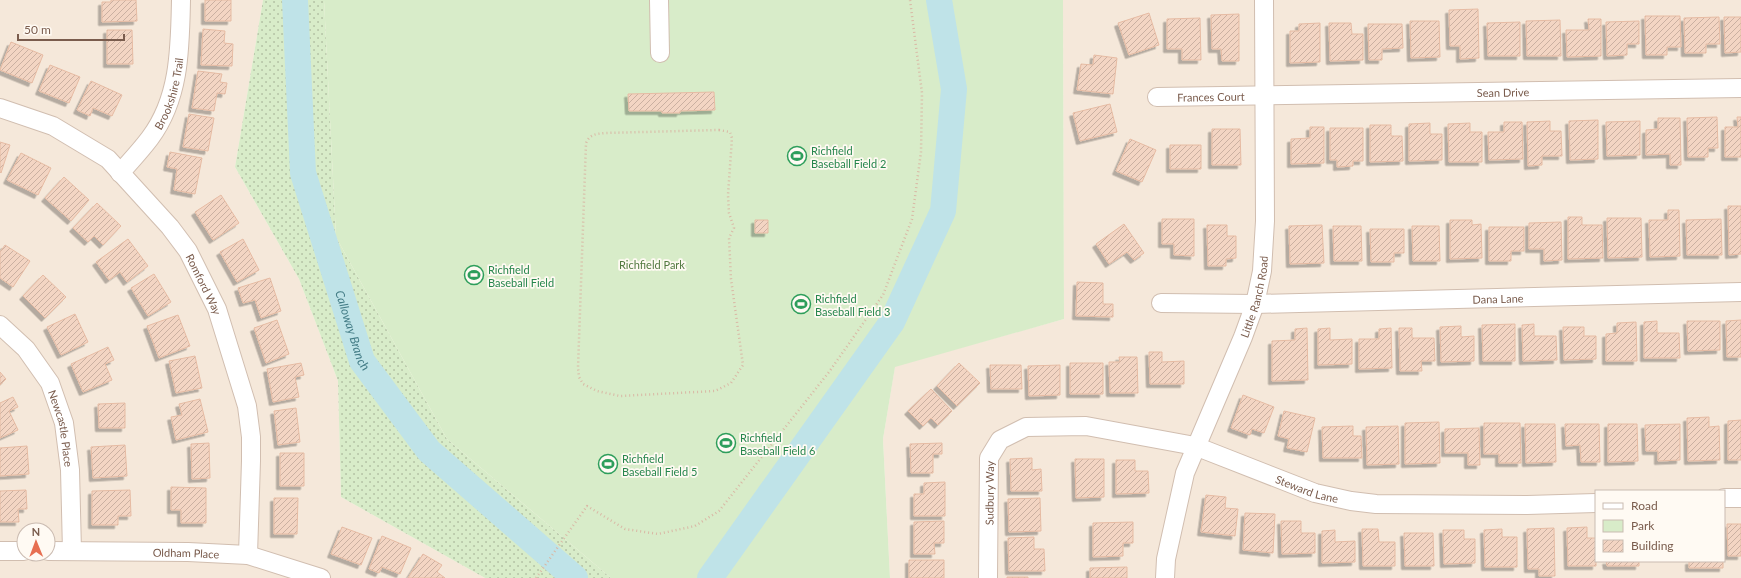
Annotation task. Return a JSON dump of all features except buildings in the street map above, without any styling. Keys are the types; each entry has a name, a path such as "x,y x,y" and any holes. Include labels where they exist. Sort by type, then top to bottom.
{"street":[{"name":"Brookshire Trail","path":"120,173 151,137 165,111 174,89 180,47 181,0"},
{"path":"659,0 660,53"},
{"name":"Little Ranch Road","path":"1166,578 1166,559 1185,472 1243,337 1255,304 1262,271 1265,244 1264,0"},
{"name":"Sean Drive","path":"1265,95 1741,88"},
{"name":"Frances Court","path":"1157,97 1265,95"},
{"name":"Romford Way","path":"0,108 53,126 108,159 170,227 188,251 217,310 247,406 250,429 251,462 248,555"},
{"name":"Dana Lane","path":"1161,303 1255,304 1741,292"},
{"name":"Newcastle Place","path":"0,325 26,349 50,383 64,423 70,470 72,551"},
{"name":"Steward Lane","path":"1026,427 1086,426 1195,446 1315,493 1351,501 1376,504 1527,505 1595,503"},
{"name":"Sudbury Way","path":"988,578 989,458 1000,440 1026,427"},
{"path":"1725,498 1741,498"},
{"path":"0,551 16,551"},
{"name":"Oldham Place","path":"56,551 188,552 248,555 321,578"}],"path":[{"path":"536,578 587,506 625,529 658,534 695,526 719,511 829,372 883,296 912,219 921,152 922,93 910,0"},
{"path":"719,130 730,132 732,138 728,195 729,214 734,228 729,238 731,280 743,365 731,383 715,391 620,396 597,391 583,384 579,377 578,368 586,143 588,138 594,134 719,130"}],"shaded area":[{"path":"0,0 263,0 235,167 299,279 338,381 341,497 485,578 0,578"},
{"path":"1063,0 1741,0 1741,578 890,578 883,439 895,366 1064,319"}],"green space":[{"path":"263,0 324,0 336,237 447,439 611,578 485,578 341,497 338,381 299,279 235,167"},
{"name":"Richfield Park","path":"324,0 1063,0 1064,319 895,367 883,439 890,578 611,578 447,439 336,237"}],"waterway":[{"name":"Calloway Branch","path":"295,0 303,173 362,361 429,451 575,578"},
{"path":"710,578 892,322 943,211 954,89 939,0"}],"place":[{"name":"Richfield Baseball Field 2","path":"797,156"},
{"name":"Richfield Baseball Field","path":"474,275"},
{"name":"Richfield Baseball Field 3","path":"801,304"},
{"name":"Richfield Baseball Field 6","path":"726,443"},
{"name":"Richfield Baseball Field 5","path":"608,464"}]}
